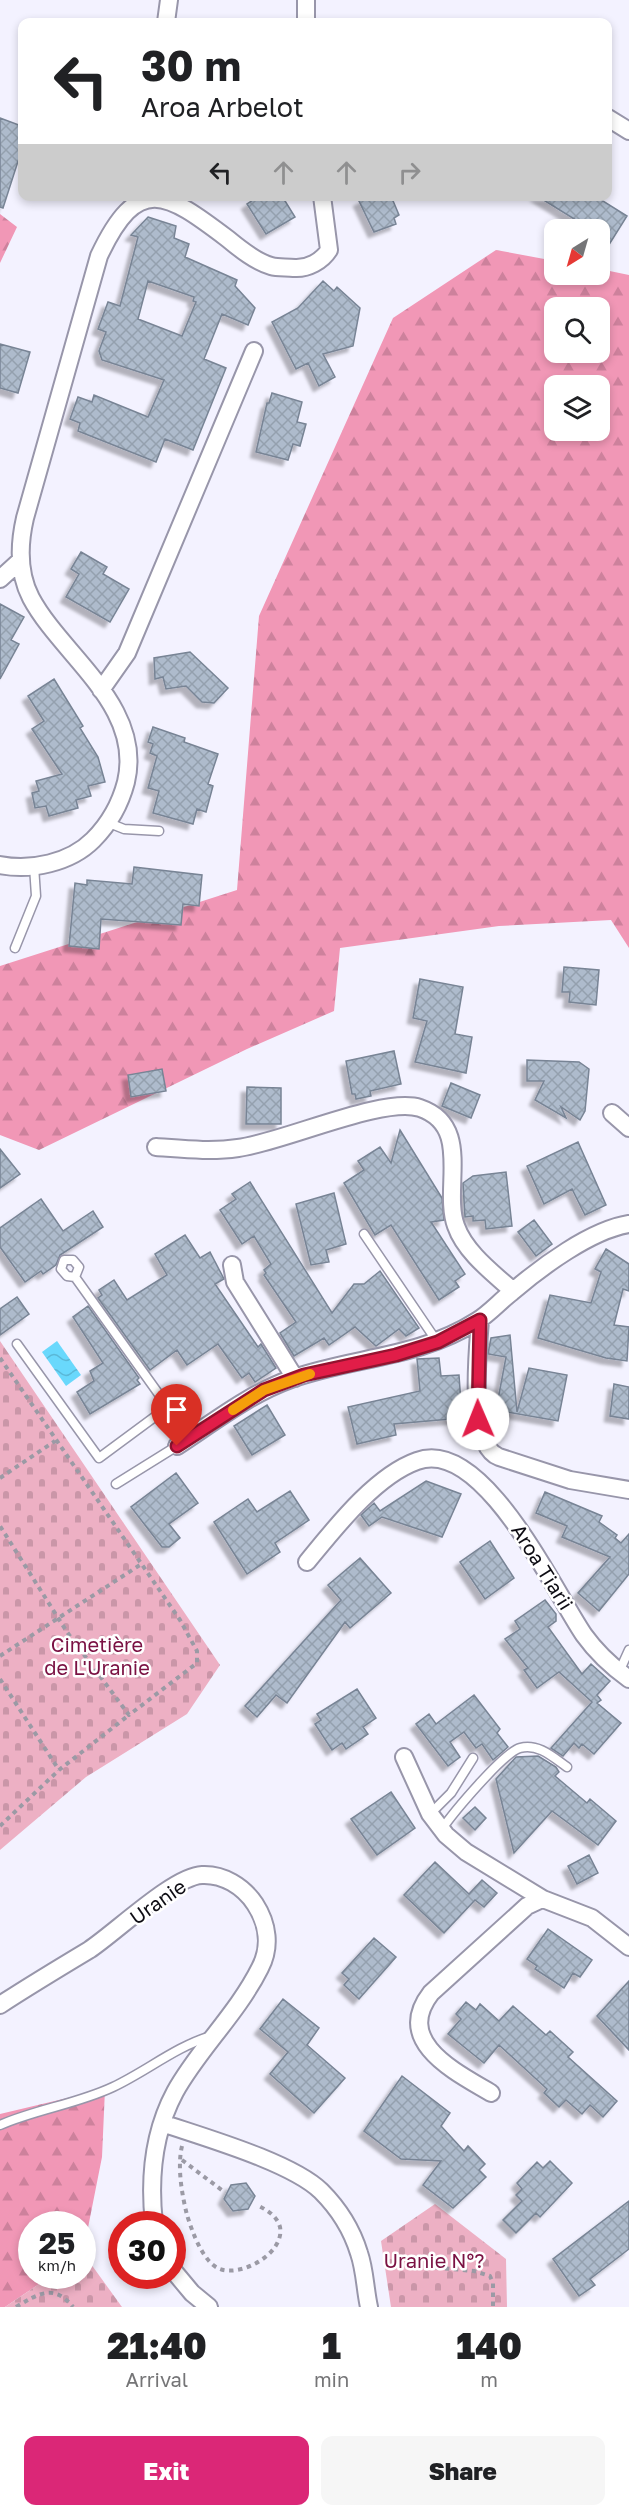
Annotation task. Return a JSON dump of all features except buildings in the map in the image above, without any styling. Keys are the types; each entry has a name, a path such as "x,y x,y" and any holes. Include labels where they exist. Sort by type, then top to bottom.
{"street":[{"path":"167,18 169,0"},
{"path":"306,0 306,18"},
{"path":"612,120 629,131"},
{"path":"0,865 34,866 56,862 77,853 109,823 122,801 128,774 128,757 122,726 101,690 30,597 21,560 20,538 99,256 113,225 126,210 142,201"},
{"path":"170,201 180,205 243,251 271,266 301,268 321,261 330,250 323,201"},
{"path":"101,690 127,653 254,351"},
{"path":"0,579 21,560"},
{"path":"156,1147 201,1150 239,1148 290,1137 374,1110 401,1106 420,1108 433,1115 450,1136 456,1226 483,1263 513,1291"},
{"path":"612,1113 629,1128"},
{"path":"184,1442 264,1390 295,1378 398,1355 438,1342 480,1320 513,1291 593,1236 616,1226 629,1224"},
{"path":"232,1265 235,1282 295,1378"},
{"path":"480,1320 478,1419 481,1438 489,1450 499,1456 570,1480 629,1490"},
{"name":"Aroa Tiarii","path":"307,1562 362,1499 402,1468 418,1460 430,1458 460,1468 500,1502 517,1525 583,1634 596,1652 624,1675"},
{"path":"405,1757 430,1814 466,1852 491,1870 542,1899 592,1918 629,1947"},
{"name":"Uranie","path":"0,2005 89,1950 171,1888 201,1875 227,1879 245,1890 266,1924 267,1947 261,1967 218,2033 176,2091 162,2123 151,2186 153,2211"},
{"path":"492,2093 453,2070 424,2042 418,2019 421,2006 431,1993 527,1906 542,1899"},
{"path":"162,2123 291,2171 320,2189 336,2208 360,2254 369,2307"},
{"path":"186,2286 209,2307"}],"lane":[{"path":"109,823 124,829 159,831"},
{"path":"15,948 36,896 34,866"},
{"path":"364,1234 438,1342"},
{"path":"75,1277 168,1407 184,1442 116,1484"},
{"path":"17,1344 99,1458 168,1407"},
{"name":"Aroa Tiarii","path":"624,1675 629,1650"},
{"path":"442,1829 459,1806 520,1748 541,1749 567,1767"},
{"path":"430,1814 451,1793 473,1758"},
{"path":"0,2125 30,2113 82,2100 142,2072 176,2049 218,2033"}],"path":[{"path":"0,1358 55,1441 143,1563 197,1651 197,1663 59,1770 0,1826"},
{"path":"0,1478 55,1441"},
{"path":"0,1526 58,1616 129,1715"},
{"path":"0,1656 58,1616 143,1563"},
{"path":"0,1679 59,1770"},
{"path":"187,2132 181,2153 182,2194 191,2230 210,2262 219,2269 234,2271 250,2266 272,2250 280,2237 279,2224 274,2216 257,2205"},
{"path":"182,2160 223,2191"},
{"path":"418,2266 474,2271 489,2276 493,2283 493,2307"},
{"path":"16,2307 40,2292 50,2291 56,2292 73,2307"}],"green space":[{"path":"0,214 17,227 0,263"},
{"path":"496,250 544,259 544,285 610,285 610,271 629,275 629,948 611,920 499,926 340,948 334,1011 247,1049 39,1150 0,1135 0,966 237,890 259,616 393,318"},
{"name":"Cimetière de L'Uranie","path":"0,1341 220,1665 187,1714 86,1777 0,1850"},
{"path":"105,2089 102,2157 91,2211 18,2211 18,2289 32,2289 5,2307 0,2307 0,2114"},
{"name":"Uranie N°?","path":"435,2204 506,2259 507,2307 391,2307 381,2241"},
{"path":"96,2271 122,2307 5,2307 32,2289 96,2289"}],"water":[{"path":"57,1341 81,1375 66,1386 42,1352"}],"slow traffic":[{"path":"233,1410 264,1390 292,1378 310,1374"}],"route":[{"path":"177,1446 264,1390 292,1378 396,1355 450,1337 480,1320 477,1361 478,1419"}]}
